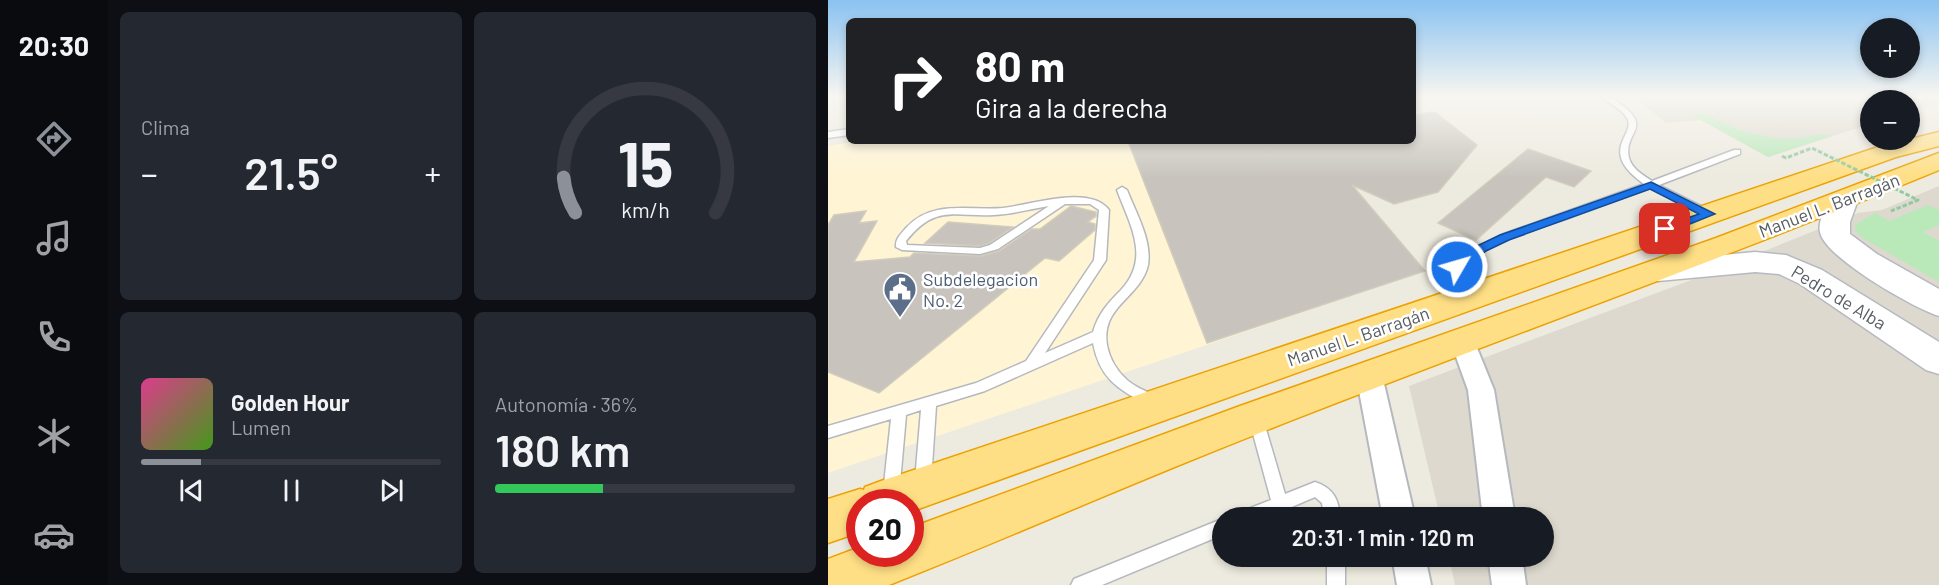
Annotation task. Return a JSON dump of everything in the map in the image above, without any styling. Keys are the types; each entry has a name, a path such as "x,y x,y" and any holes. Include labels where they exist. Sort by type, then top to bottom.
{"highway":[{"name":"Manuel L. Barragán","path":"920,489 1895,149 1939,139"},
{"name":"Manuel L. Barragán","path":"924,547 1369,375 1463,343 1845,200 1939,161"},
{"name":"Manuel L. Barragán","path":"828,521 846,515"},
{"name":"Manuel L. Barragán","path":"828,584 872,567"}],"street":[{"path":"1845,200 1834,227 1838,240 1855,254 1939,304"},
{"name":"Pedro de Alba","path":"1658,271 1755,262 1786,265 1818,282 1939,360"},
{"path":"1463,343 1481,390 1497,507"},
{"path":"1369,375 1397,507"},
{"path":"1410,567 1414,585"},
{"path":"1507,567 1509,585"}],"lane":[{"path":"1633,123 1623,156 1626,166 1651,185 1709,214"},
{"path":"828,135 846,132"},
{"path":"1449,304 1448,281 1457,267 1482,248 1504,237 1737,152"},
{"path":"1122,190 1138,231 1142,267 1124,295 1106,315 1099,335 1104,361 1123,386 1160,405"},
{"path":"1030,364 1100,260 1104,210 1099,204 1083,200 1061,203 1000,212 945,211 930,215 916,223 901,241 902,247 980,251 1006,241 1061,203"},
{"path":"828,432 980,387 1099,335"},
{"path":"923,488 929,401"},
{"path":"881,489 899,411"},
{"path":"1256,418 1280,503"},
{"path":"1271,507 1315,489 1325,493 1331,501 1331,507"},
{"path":"1080,585 1212,531"},
{"path":"1336,567 1336,585"}],"path":[{"path":"1782,156 1786,158 1812,148 1918,200 1891,212"}],"shaded area":[{"path":"1707,123 1860,123 1860,127 1768,157"},
{"path":"846,143 1318,144 1425,271 828,473 828,146"},
{"path":"1939,186 1939,585 1455,585 1451,567 1554,567 1554,507 1438,507 1409,386 1718,270 1858,213 1882,210"}],"green space":[{"path":"1707,123 1725,123 1751,133 1775,138 1800,138 1820,134 1832,136 1768,157"},
{"path":"1928,205 1939,210 1939,225 1923,232 1939,241 1939,282 1863,238 1855,230 1855,225 1875,213 1889,221"}],"building":[{"path":"1416,123 1449,123 1477,145 1438,192 1394,204 1352,185 1425,271 1207,343 1129,144 1416,144"},
{"path":"1528,149 1591,171 1574,187 1546,177 1476,240 1438,223"},
{"name":"Subdelegacion No. 2","path":"1071,206 1096,212 1096,216 1088,222 1095,224 1095,230 1059,261 1045,258 879,393 828,372 828,225 834,215 866,211 859,223 877,221 854,262 910,257 914,253 981,256 999,251 1032,229 1040,229"},
{"path":"948,222 1013,227 989,243 980,246 925,243"}],"place":[{"name":"Subdelegacion No. 2","path":"900,318"}],"route":[{"path":"1457,267 1482,248 1504,237 1651,185 1709,214 1665,229"}]}
